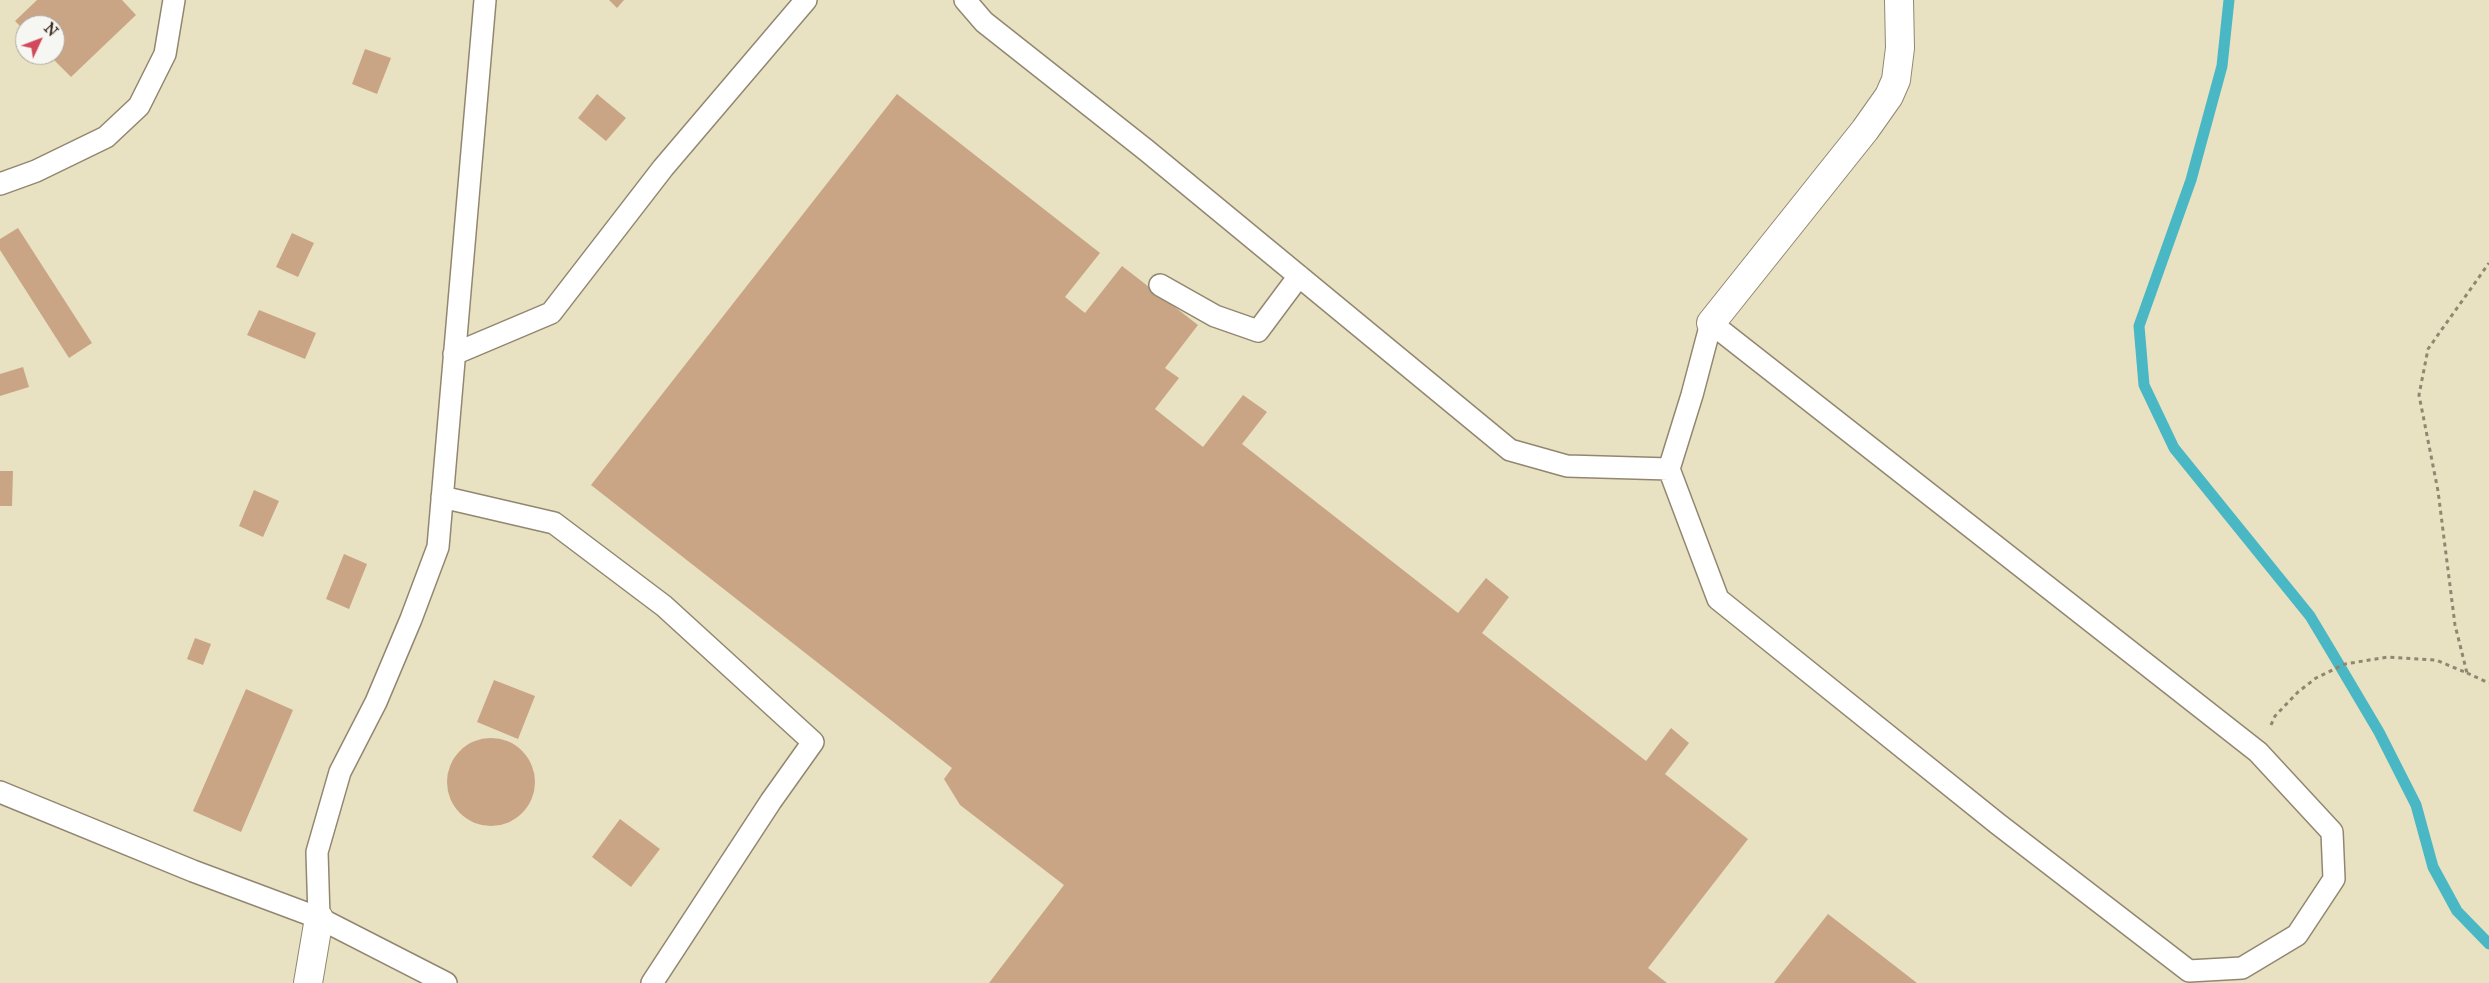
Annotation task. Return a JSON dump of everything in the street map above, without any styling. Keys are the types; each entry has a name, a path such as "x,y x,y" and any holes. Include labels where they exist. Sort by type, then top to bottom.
{"street":[{"path":"1711,323 1865,130 1889,96 1896,80 1900,48 1899,0"},
{"path":"308,983 319,918"}],"lane":[{"path":"0,184 36,171 106,137 139,106 165,54 174,0"},
{"path":"319,918 317,852 340,772 376,702 411,619 438,546 486,0"},
{"path":"454,354 550,313 663,168 806,0"},
{"path":"966,0 984,22 1146,150 1510,450 1567,466 1669,469"},
{"path":"1160,285 1215,316 1258,331 1299,276"},
{"path":"1711,323 2258,752 2332,832 2334,879 2297,935 2242,968 2189,971 1998,824 1718,598 1669,469 1692,395 1711,323"},
{"path":"442,498 554,523 664,606 813,742 771,801 652,983"},
{"path":"0,792 193,871 319,918 446,983"}],"path":[{"path":"2467,673 2455,625 2438,491 2419,395 2428,349 2489,263"},
{"path":"2258,752 2275,716 2316,678 2345,664 2388,657 2436,660 2489,683"}],"building":[{"path":"37,0 122,0 136,15 71,77 59,65 65,65 65,15 21,15"},
{"path":"609,0 624,0 617,8"},
{"path":"365,49 391,58 377,94 352,84"},
{"path":"597,94 626,118 606,141 578,118"},
{"path":"897,94 1100,253 1065,297 1085,313 1122,266 1198,325 1165,368 1179,378 1155,409 1203,447 1243,395 1267,412 1242,444 1458,613 1486,578 1509,597 1482,633 1646,761 1671,728 1689,743 1665,774 1748,839 1648,968 1667,983 989,983 1064,885 960,805 944,779 952,768 591,485"},
{"path":"18,228 92,343 69,358 0,250 0,239"},
{"path":"292,233 314,243 298,277 276,267"},
{"path":"259,310 316,333 305,359 247,335"},
{"path":"23,367 29,387 0,396 0,374"},
{"path":"0,471 13,471 12,506 0,506"},
{"path":"254,490 279,501 263,537 239,526"},
{"path":"344,554 367,564 349,609 326,599"},
{"path":"195,638 211,644 203,665 187,659"},
{"path":"494,680 535,696 518,739 477,722"},
{"path":"246,689 293,710 241,832 193,811"},
{"path":"491,738 508,741 522,751 532,765 535,782 532,799 522,813 508,823 491,826 474,823 460,813 450,799 447,782 450,765 460,751 474,741"},
{"path":"620,819 660,849 631,887 592,857"},
{"path":"1828,914 1917,983 1774,983"}],"waterway":[{"path":"2229,0 2222,66 2191,180 2139,326 2144,385 2174,448 2310,616 2379,732 2416,805 2433,867 2457,911 2489,944"}]}
